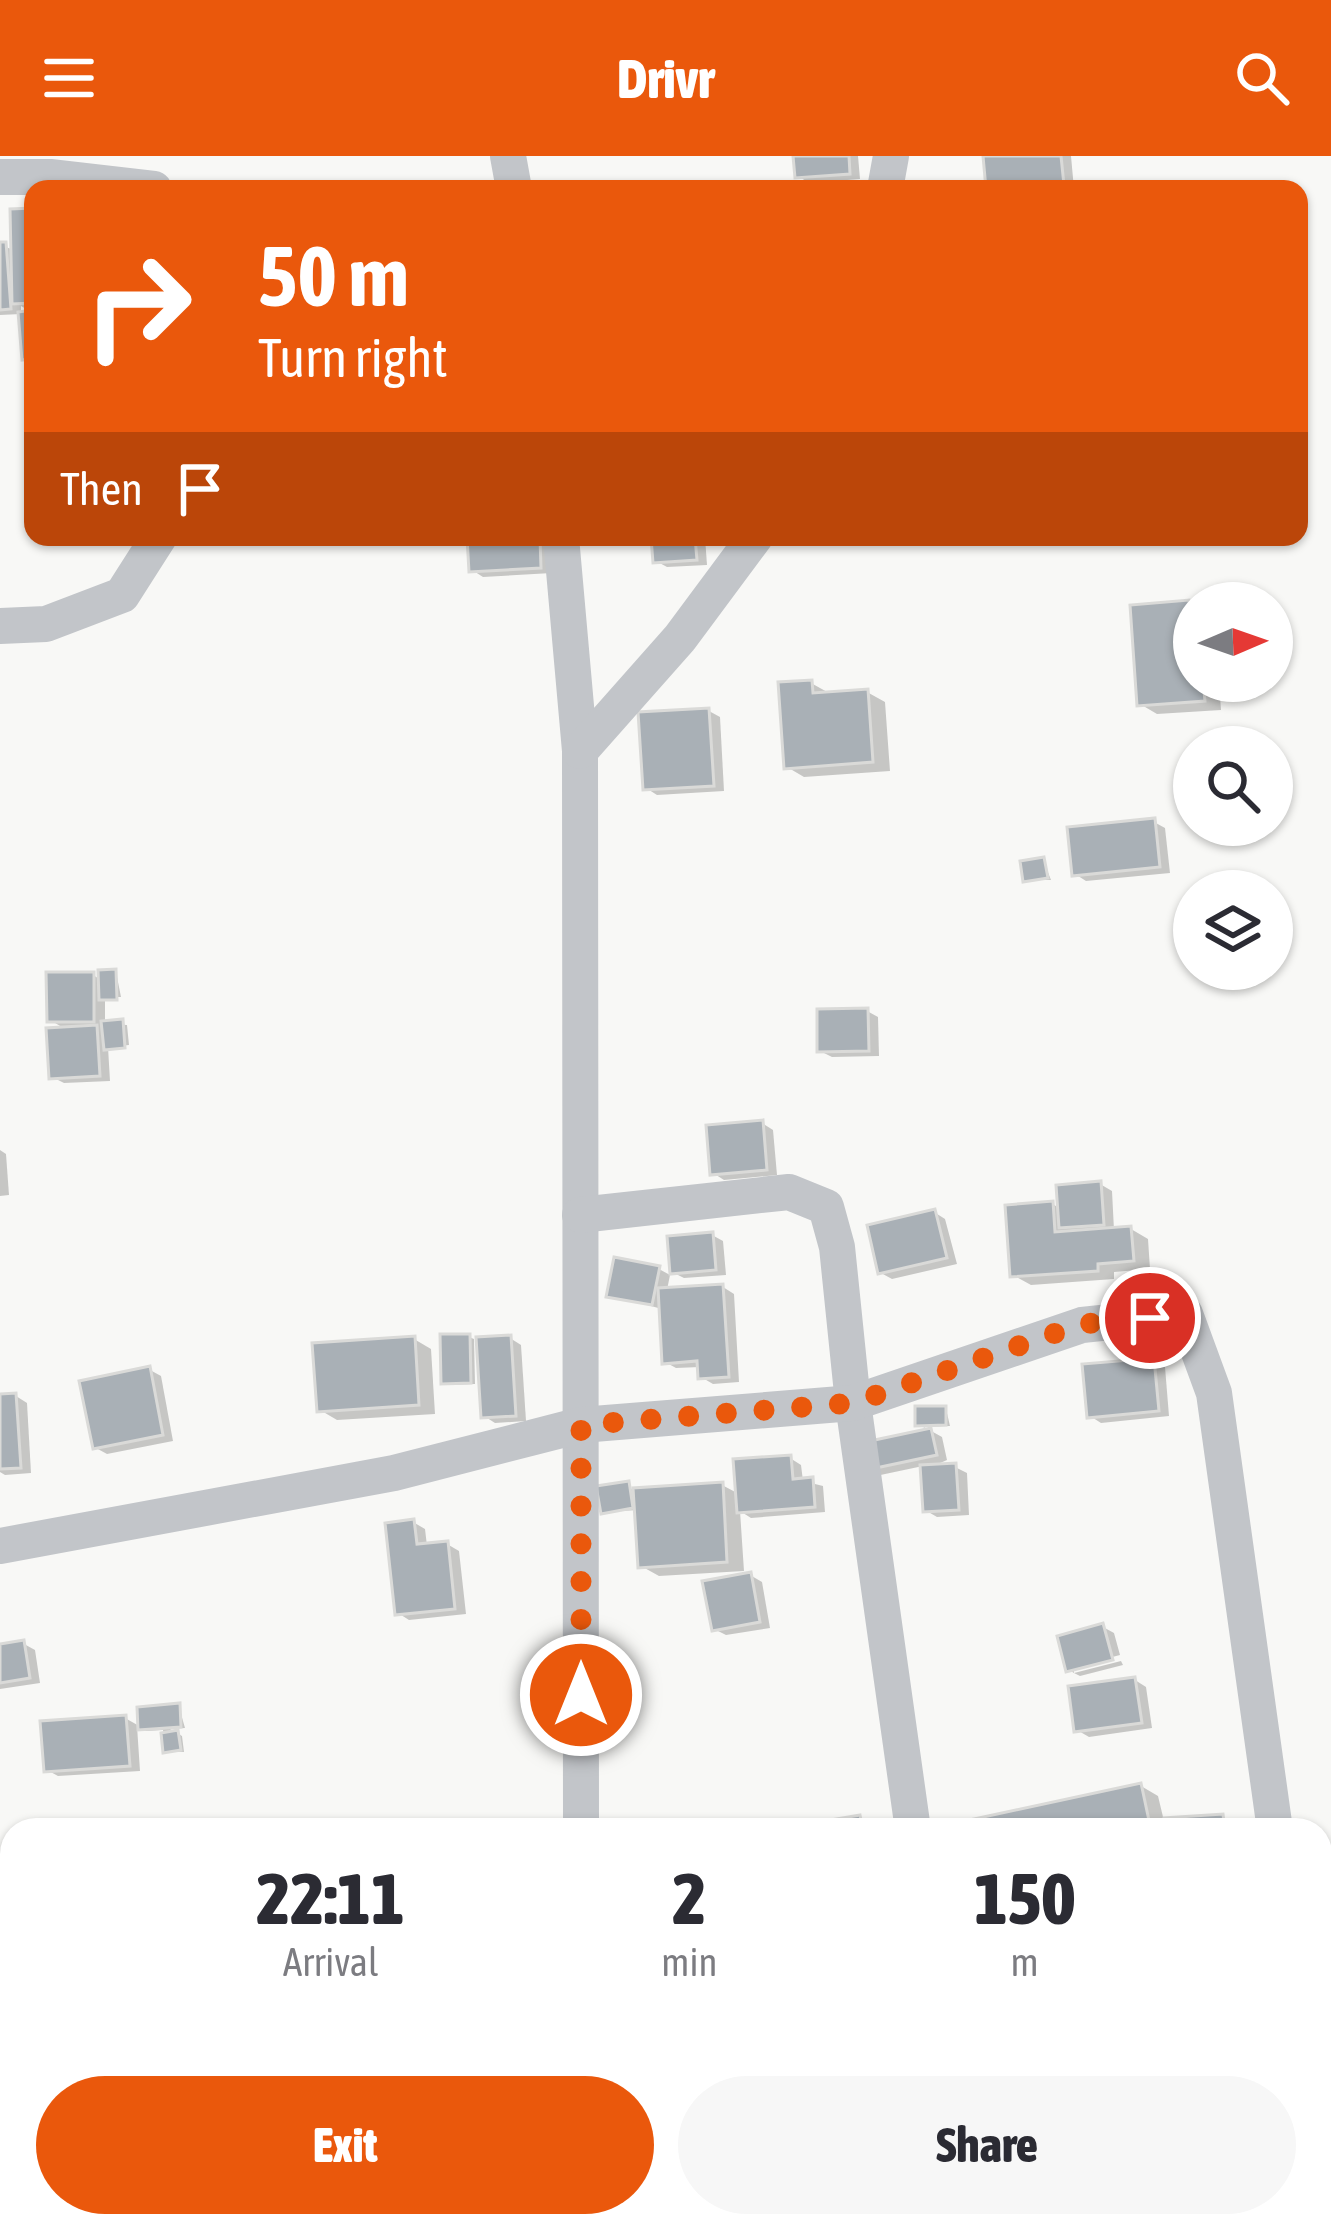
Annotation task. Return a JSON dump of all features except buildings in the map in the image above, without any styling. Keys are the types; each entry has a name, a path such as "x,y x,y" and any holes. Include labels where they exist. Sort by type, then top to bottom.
{"street":[{"path":"0,177 76,180"},
{"path":"0,626 46,624 122,595 152,546"},
{"path":"562,546 580,752 581,1818"},
{"path":"580,752 680,638 748,546"},
{"path":"580,1214 789,1192 826,1207 837,1246 853,1403 911,1818"},
{"path":"0,1546 213,1502 394,1472 581,1425 853,1403 1082,1324 1185,1314 1214,1394 1273,1818"}],"route":[{"path":"581,1695 581,1425 853,1403 1082,1324 1150,1318"}]}
